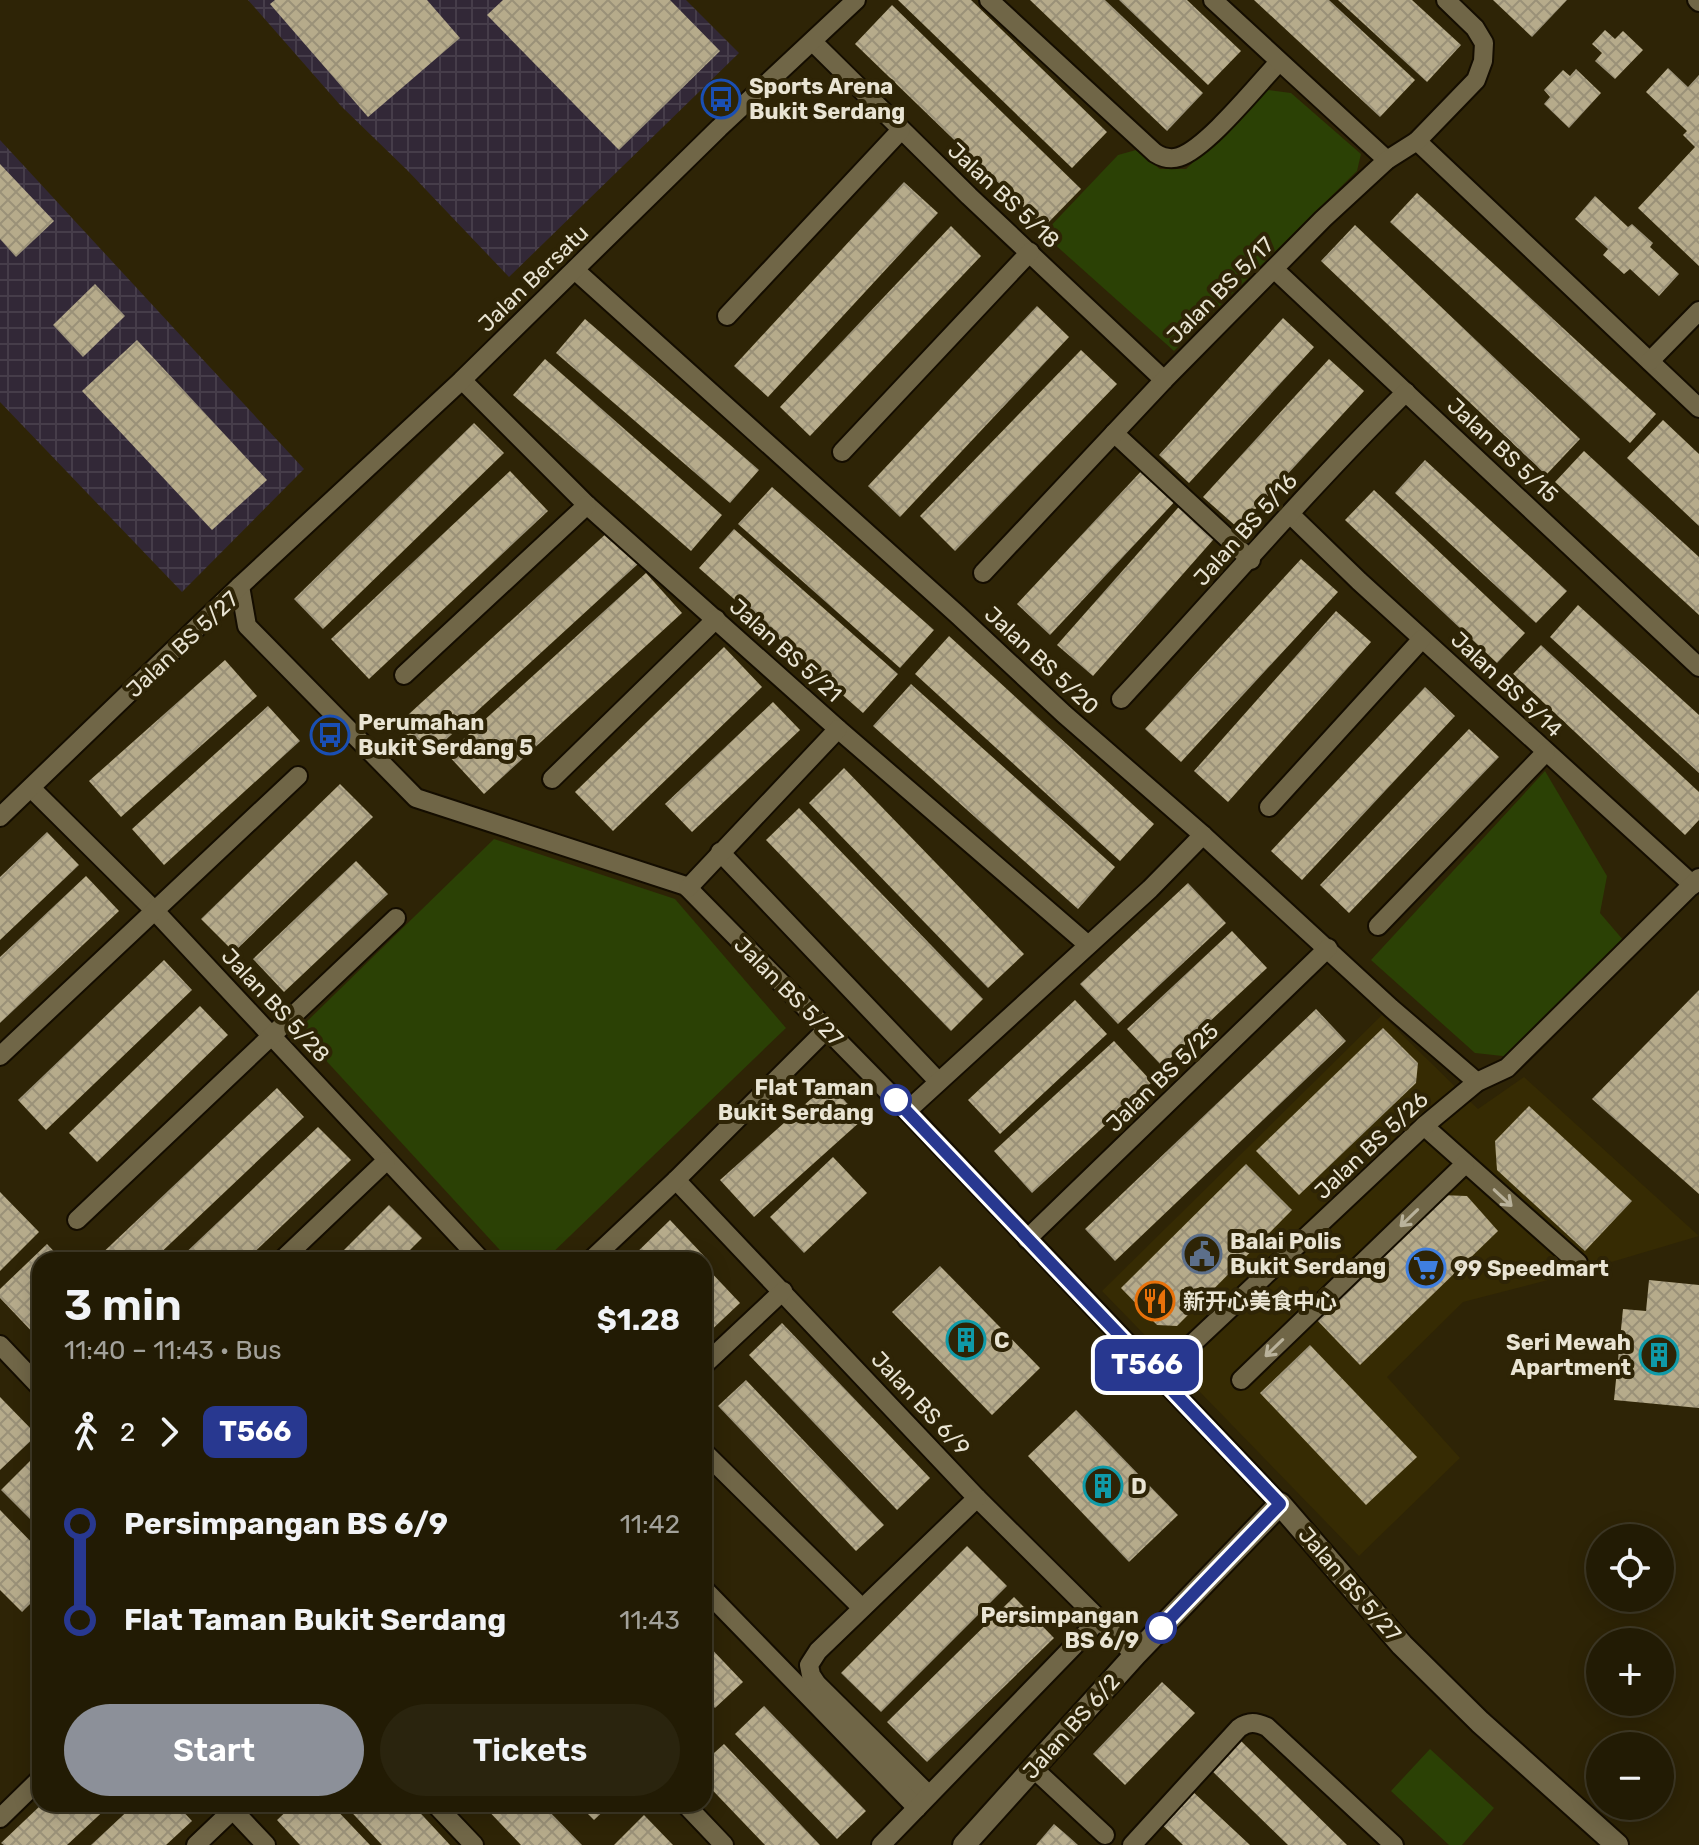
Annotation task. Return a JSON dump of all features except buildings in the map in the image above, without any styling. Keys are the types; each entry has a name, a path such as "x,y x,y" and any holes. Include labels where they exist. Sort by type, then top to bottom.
{"street":[{"name":"Jalan Bersatu","path":"240,586 462,380 719,128 856,0"},
{"path":"989,0 1162,157 1177,157 1198,145 1279,62"},
{"path":"1213,0 1387,160"},
{"name":"Jalan BS 5/17","path":"983,573 1164,380 1274,269 1387,160 1417,141 1476,80 1483,61 1484,43 1475,28 1446,0"},
{"name":"Jalan BS 5/18","path":"813,42 1164,380"},
{"path":"727,316 901,130"},
{"path":"1417,141 1699,408"},
{"path":"842,452 1030,252"},
{"name":"Jalan BS 5/15","path":"1274,269 1699,667"},
{"name":"Jalan BS 5/20","path":"576,271 1064,714 1477,1082"},
{"path":"1650,361 1699,311"},
{"name":"Jalan BS 5/21","path":"462,380 587,505 838,729 1087,944"},
{"name":"Jalan BS 5/16","path":"1121,699 1251,560 1341,457 1406,392"},
{"path":"1114,433 1251,560"},
{"path":"404,675 587,505"},
{"name":"Jalan BS 5/14","path":"1291,515 1546,752 1696,881"},
{"name":"Jalan BS 5/27","path":"0,817 240,586"},
{"name":"Jalan BS 5/27","path":"240,586 247,626 416,798 688,888 907,1111 1280,1504 1402,1645 1480,1722 1617,1845"},
{"path":"552,779 716,619"},
{"path":"1269,807 1422,639"},
{"path":"688,888 838,729"},
{"path":"1378,926 1546,752"},
{"path":"0,1056 298,776"},
{"name":"Jalan BS 5/28","path":"31,788 154,910 473,1252"},
{"path":"907,1111 1150,889 1203,835"},
{"path":"720,852 938,1081"},
{"name":"Jalan BS 5/26","path":"1158,1376 1424,1126 1477,1082 1507,1068 1696,881"},
{"path":"77,1220 396,918"},
{"name":"Jalan BS 5/25","path":"1027,1239 1328,948"},
{"path":"600,1252 827,1029"},
{"path":"1424,1126 1578,1263"},
{"path":"290,1252 386,1161"},
{"path":"1241,1380 1465,1164"},
{"name":"Jalan BS 6/9","path":"676,1180 977,1498 1135,1655"},
{"path":"712,1358 783,1291"},
{"path":"0,1345 32,1379"},
{"path":"712,1460 862,1608"},
{"path":"923,1802 811,1675 809,1665 862,1608 977,1498"},
{"name":"Jalan BS 6/2","path":"964,1845 1135,1655 1280,1504"},
{"path":"712,1597 923,1802"},
{"path":"881,1845 1099,1620"},
{"path":"1132,1845 1247,1723 1267,1727 1394,1845"},
{"path":"1033,1768 1105,1835"},
{"path":"0,1818 32,1787"},
{"path":"196,1845 231,1812"},
{"path":"240,1812 266,1845"},
{"path":"443,1812 474,1845"},
{"path":"693,1812 724,1845"}],"shaded area":[{"path":"248,0 686,0 739,53 509,277 341,106"},
{"path":"0,140 304,469 182,592 0,402"},
{"path":"1382,1015 1478,1109 1524,1077 1699,1236 1463,1302 1387,1377 1460,1458 1359,1556 1102,1291"}],"green space":[{"path":"1268,90 1291,93 1361,154 1357,171 1174,351 1043,234 1118,155 1136,150 1160,169 1186,169"},
{"path":"1545,771 1607,876 1600,913 1624,941 1512,1057 1475,1053 1371,960"},
{"path":"494,839 675,899 786,1028 553,1252 502,1252 298,1030"},
{"path":"1430,1749 1494,1808 1462,1845 1449,1845 1391,1791"}],"bus line":[{"name":"T566","path":"896,1100 1280,1504 1161,1628"}],"place":[{"name":"Sports Arena Bukit Serdang","path":"721,99"},
{"name":"Perumahan Bukit Serdang 5","path":"330,735"},
{"name":"Flat Taman Bukit Serdang","path":"896,1100"},
{"name":"Balai Polis Bukit Serdang","path":"1202,1254"},
{"name":"99 Speedmart","path":"1426,1268"},
{"name":"新开心美食中心","path":"1155,1301"},
{"name":"C","path":"966,1340"},
{"name":"Seri Mewah Apartment","path":"1659,1355"},
{"name":"D","path":"1103,1486"},
{"name":"Persimpangan BS 6/9","path":"1161,1628"}]}
